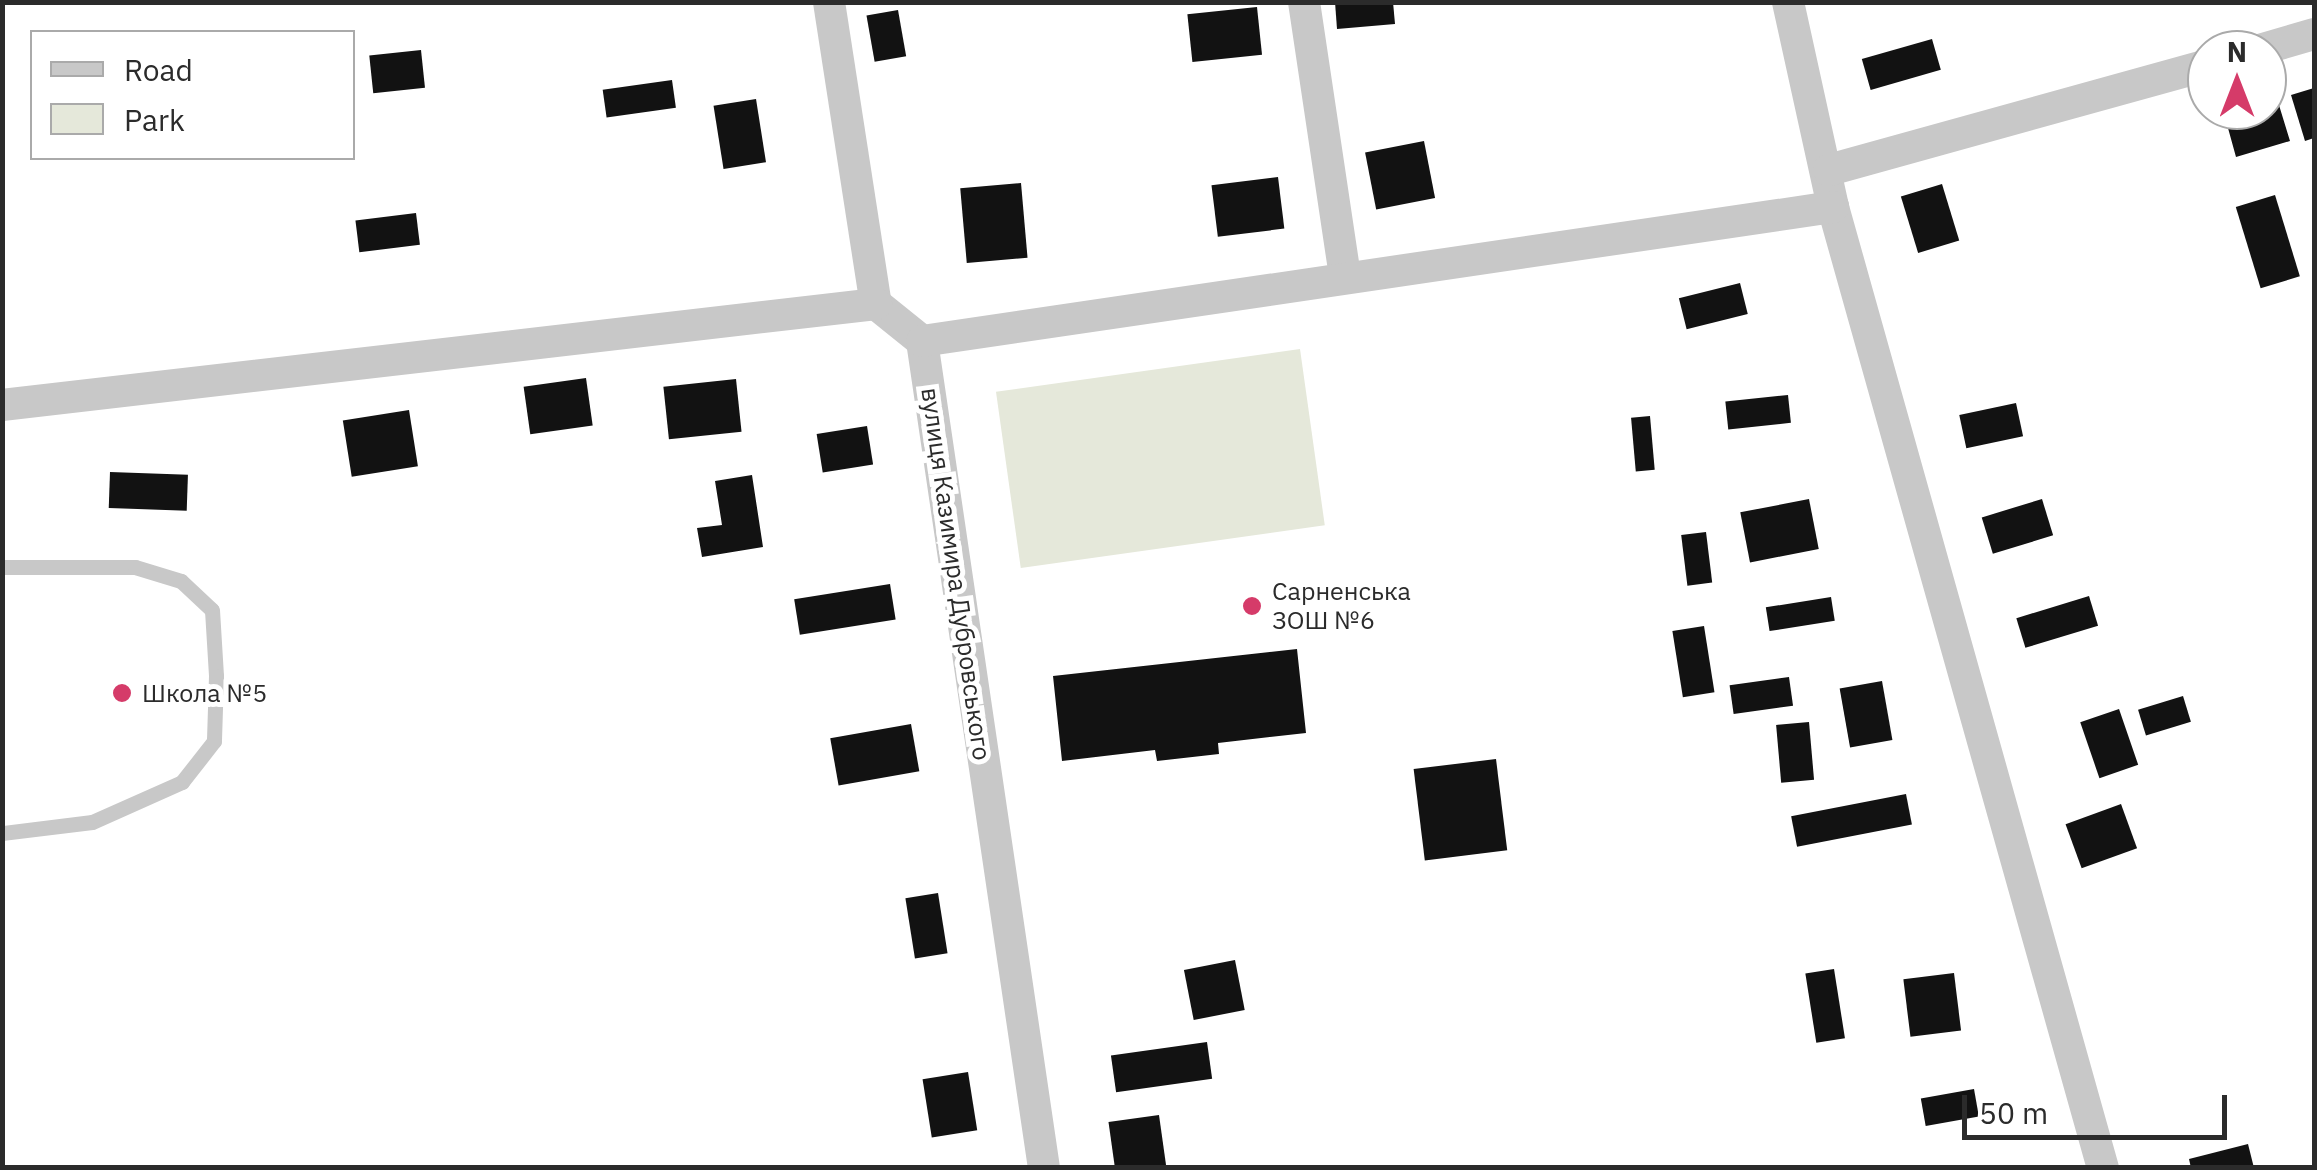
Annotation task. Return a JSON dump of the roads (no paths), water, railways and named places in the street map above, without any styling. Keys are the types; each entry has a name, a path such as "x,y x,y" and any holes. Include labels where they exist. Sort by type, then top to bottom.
{"street":[{"path":"829,2 876,304 922,341 1833,206"},
{"path":"1304,2 1344,277"},
{"path":"1788,2 1829,170 1833,206 2103,1168"},
{"path":"2287,42 2314,34"},
{"path":"1829,170 2187,70"},
{"path":"2,404 876,304"},
{"name":"вулиця Казимира Дубровського","path":"922,341 1044,1168"}],"lane":[{"path":"2,567 135,567 180,581 212,610 216,676 214,740 182,782 92,822 2,832"}],"place":[{"name":"Сарненська ЗОШ №6","path":"1252,606"},
{"name":"Школа №5","path":"122,693"}]}
